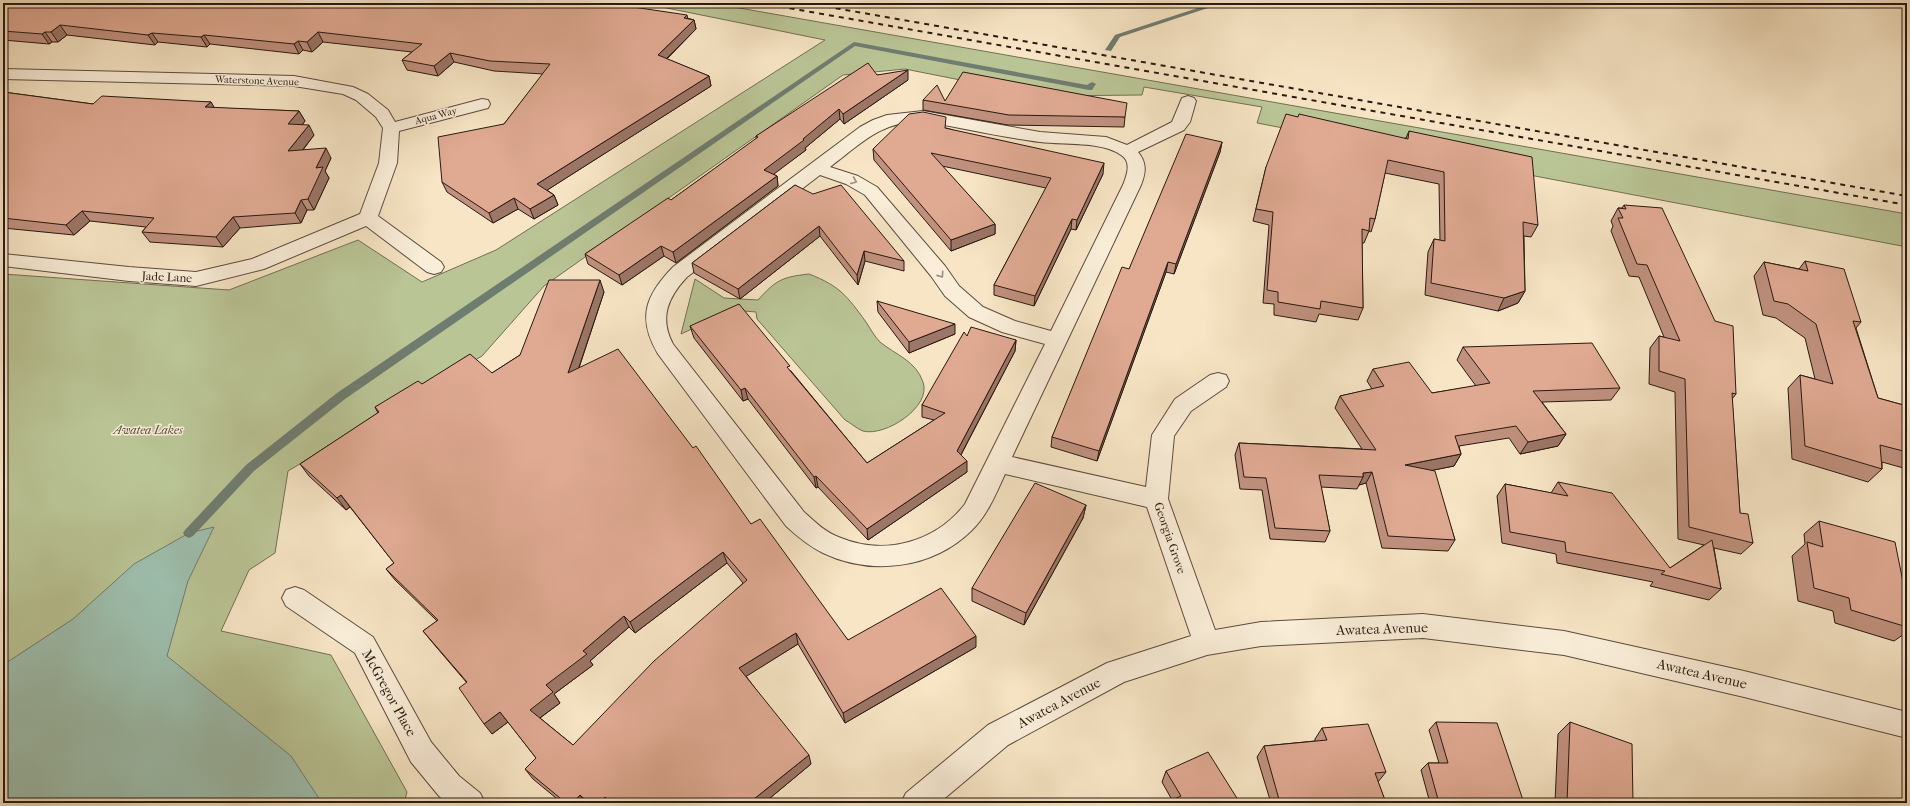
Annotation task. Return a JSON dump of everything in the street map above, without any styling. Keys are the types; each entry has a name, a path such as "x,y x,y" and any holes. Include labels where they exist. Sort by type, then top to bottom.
{"street":[{"name":"Waterstone Avenue","path":"3,74 294,81 347,90 362,97 382,114 391,128"},
{"path":"1127,151 1178,126 1182,122 1188,101"},
{"name":"Aqua Way","path":"391,128 482,104"},
{"path":"914,116 943,119 1040,137 1106,142 1127,151 1137,165 1136,175 1057,340 1008,447 998,463 984,493 970,516 951,534 939,542 912,552 882,556 852,553 838,549 814,536 795,519 661,343 655,323 656,310 660,296 668,284 680,272 817,168 872,126 887,120 914,116"},
{"path":"391,128 388,163 368,218 434,267"},
{"path":"817,168 852,180 871,191 952,290 971,308 998,322 1057,340"},
{"name":"Jade Lane","path":"3,260 129,274 196,279 257,264 368,218"},
{"name":"Georgia Grove","path":"1207,643 1156,499 1163,435 1183,405 1218,381"},
{"path":"998,463 1156,499"},
{"name":"McGregor Place","path":"295,598 364,645 421,752 449,786 470,803"},
{"name":"Awatea Avenue","path":"916,803 998,735 1117,672 1207,643 1261,634 1423,626 1564,642 1744,684 1907,726"}],"green space":[{"name":"Awatea Lakes","path":"642,3 711,3 1907,214 1907,247 1257,123 1262,107 1144,87 1142,95 1041,96 905,69 843,75 544,286 482,356 288,471 275,553 249,570 221,631 331,655 407,792 404,803 3,803 3,274 229,290 358,240 422,282 496,250 825,40"},
{"path":"809,274 820,278 842,293 853,305 880,342 905,359 920,375 923,382 924,392 921,401 905,418 894,425 872,432 858,429 845,420 757,319 756,312 733,310 681,334 695,279 724,298 758,300 770,288 780,281 786,278"}],"shaded area":[{"path":"214,527 188,581 167,656 291,756 322,803 3,803 3,665 73,619 134,564 189,533"}],"building":[{"path":"3,3 606,3 687,15 684,18 694,20 658,55 709,76 537,184 554,195 530,209 514,198 489,213 442,182 438,137 504,124 550,64 490,61 450,53 434,66 402,60 422,44 318,32 307,42 298,41 294,44 204,35 201,37 152,33 148,35 60,25 51,32 45,32 42,34 3,31"},
{"path":"868,63 877,75 908,70 843,114 839,109 803,139 804,140 764,170 777,176 673,252 661,246 619,275 585,254 668,198 671,200 758,137 756,136"},
{"path":"963,72 1127,103 1125,117 1009,115 923,100 937,85 945,101"},
{"path":"3,92 93,104 102,96 211,102 205,107 299,111 288,124 309,125 288,151 326,148 316,168 323,167 308,199 301,200 295,213 233,217 216,237 142,232 154,218 82,211 66,225 3,218"},
{"path":"923,112 946,117 945,128 1104,163 1077,220 1072,219 1035,296 994,285 1051,178 931,153 995,224 951,240 873,149 909,114"},
{"path":"1286,114 1298,117 1299,114 1408,139 1409,131 1532,157 1538,225 1523,222 1525,291 1504,298 1431,283 1434,239 1445,241 1444,172 1388,160 1375,219 1370,218 1369,231 1362,229 1363,308 1321,301 1320,309 1278,302 1278,292 1267,290 1273,212 1256,209 1266,167"},
{"path":"1186,134 1222,142 1176,264 1168,262 1099,451 1052,437 1122,267 1129,269"},
{"path":"795,185 813,194 841,185 904,261 864,251 857,275 819,226 738,289 692,263"},
{"path":"1624,205 1662,208 1715,321 1733,326 1736,394 1732,393 1740,513 1748,514 1753,543 1689,527 1685,379 1659,371 1659,336 1680,341 1647,265 1637,264 1618,218 1623,218 1618,208 1626,209"},
{"path":"1805,261 1844,269 1861,322 1853,321 1878,398 1907,406 1907,452 1880,445 1882,469 1805,446 1800,375 1833,384 1816,324 1788,304 1774,301 1764,262 1808,271"},
{"path":"549,280 600,280 568,373 618,349 693,448 696,446 751,524 760,519 848,640 941,588 976,636 843,713 796,633 739,668 809,755 754,799 760,803 612,803 605,797 600,803 589,803 580,795 573,803 566,803 525,769 536,758 500,712 484,724 459,688 467,682 423,631 438,620 386,569 394,563 341,495 337,498 300,464 379,412 375,407 418,381 422,384 470,354 492,373 520,355","holes":["723,552 747,580 654,661 573,745 530,710 553,692 546,685 587,654 583,651 624,616 630,622"]},
{"path":"877,301 955,324 909,342"},
{"path":"739,304 790,366 787,367 867,463 945,413 922,405 964,332 967,336 971,327 1016,340 957,451 967,461 867,529 816,476 814,477 745,388 741,390 690,326"},
{"path":"1592,343 1620,388 1533,391 1566,434 1528,442 1516,426 1455,436 1461,454 1405,465 1435,471 1455,540 1388,536 1372,472 1363,473 1363,477 1319,475 1330,531 1275,528 1266,478 1244,477 1239,443 1376,450 1340,396 1384,386 1373,369 1409,362 1432,393 1490,383 1463,347"},
{"path":"1558,482 1612,493 1670,568 1712,540 1721,589 1661,574 1665,571 1566,552 1565,542 1510,532 1505,484 1568,496"},
{"path":"1035,483 1086,505 1026,613 972,588"},
{"path":"1819,521 1895,542 1907,602 1907,627 1851,610 1849,598 1814,588 1807,542 1823,547"},
{"path":"1436,722 1497,723 1524,803 1439,803 1428,763 1448,763"},
{"path":"1570,722 1632,744 1633,803 1567,803"},
{"path":"1368,724 1386,772 1375,773 1386,803 1280,803 1264,746 1327,740 1322,728"},
{"path":"1208,752 1240,803 1165,803 1181,796 1166,771"}],"waterway":[{"path":"1109,50 1117,36 1220,3"},
{"path":"189,533 250,468 341,396 854,44 1089,88 1092,84"}],"railway":[{"path":"760,3 1907,205"},
{"path":"806,3 1907,196"}]}
